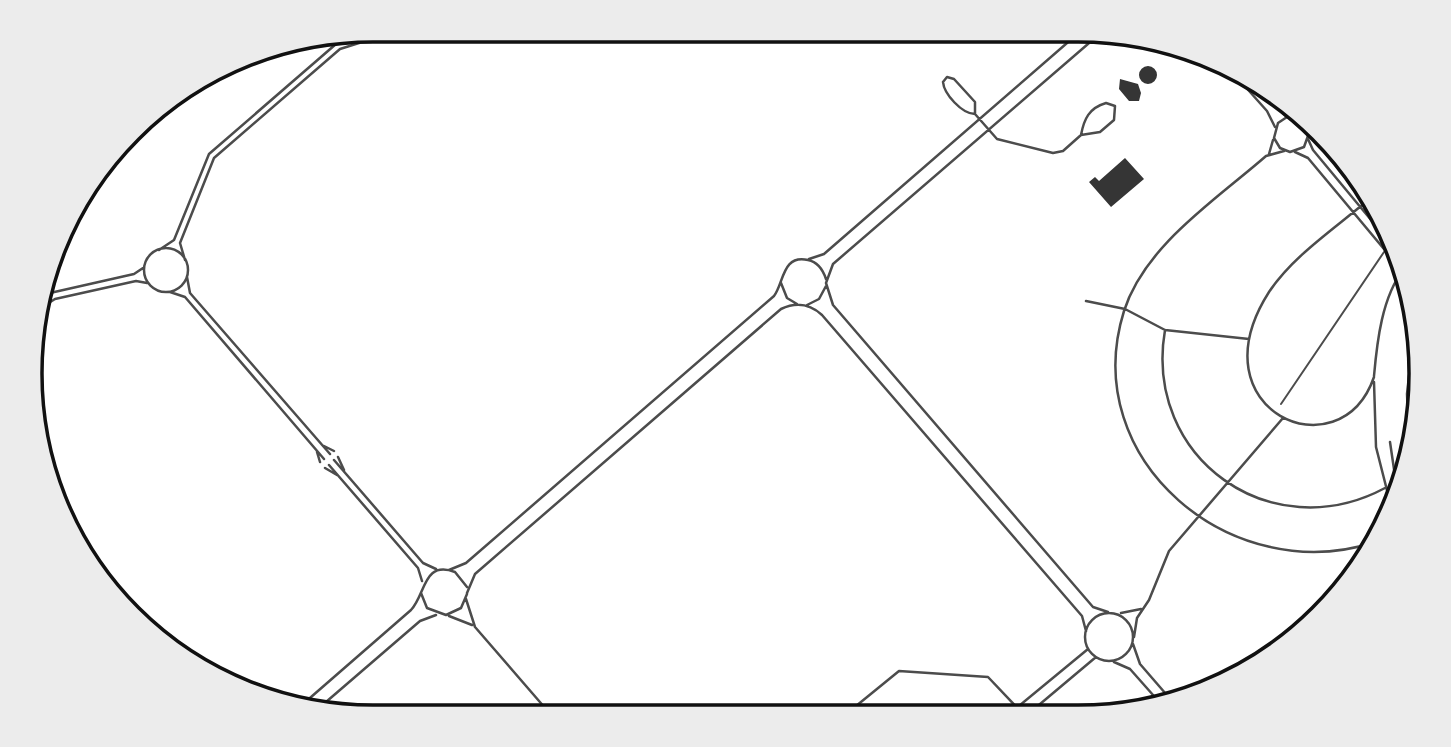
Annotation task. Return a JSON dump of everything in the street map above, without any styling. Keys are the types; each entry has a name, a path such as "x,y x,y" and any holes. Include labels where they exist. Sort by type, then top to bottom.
{"street":[{"path":"449,570 466,563 777,294 787,267 824,254 1068,42"},
{"path":"330,454 190,293 180,243 211,164 340,49 359,43"},
{"path":"542,705 475,627 466,599 475,574 784,307 819,299 833,264 1089,43"},
{"path":"150,285 145,276 145,266 150,256 174,240 206,159 335,45"},
{"path":"975,114 963,111 944,89 943,82 947,77 954,79 975,102 975,114 997,138 1053,153 1063,151 1081,135 1086,116 1100,105 1106,103 1115,106 1116,115 1107,126 1095,134 1081,135"},
{"path":"1248,89 1268,111 1275,127 1274,138 1266,156 1163,248 1142,276 1125,309 1119,334 1117,373 1128,425 1138,449 1160,482 1198,518 1242,541 1291,552 1329,552 1361,545"},
{"path":"1275,127 1287,117"},
{"path":"1307,134 1313,150 1374,225"},
{"path":"1274,138 1284,151"},
{"path":"1296,152 1308,139"},
{"path":"221,143 225,149"},
{"path":"1266,156 1284,151 1296,152 1308,158 1385,250"},
{"path":"1363,204 1276,283 1261,308 1246,360 1250,382 1266,406 1283,418 1305,424 1328,422 1348,413 1364,397 1374,377"},
{"path":"159,250 176,251 185,260"},
{"path":"1281,404 1384,251"},
{"path":"802,260 819,266 833,305 1093,607 1115,613 1141,609"},
{"path":"52,293 134,274 145,266"},
{"path":"170,292 180,287 187,277"},
{"path":"50,302 136,281 159,291 185,297 324,459"},
{"path":"780,283 787,298 822,314 1082,616 1088,649 1096,657 1130,669 1154,696"},
{"path":"1387,493 1376,447 1374,377 1384,316 1397,285"},
{"path":"1086,301 1125,309 1165,330 1250,339"},
{"path":"1165,330 1162,373 1173,416 1195,453 1227,483 1257,498 1300,508 1344,504 1385,488"},
{"path":"1407,402 1409,379"},
{"path":"1364,397 1369,395 1373,399"},
{"path":"1107,661 1124,656 1134,639 1141,609 1149,600 1169,551 1283,418"},
{"path":"1390,442 1394,470"},
{"path":"320,444 334,451"},
{"path":"315,449 320,462"},
{"path":"338,457 345,473"},
{"path":"1393,459 1397,463"},
{"path":"334,460 424,563 460,576 467,593"},
{"path":"329,464 418,568 421,593 427,608 475,627"},
{"path":"325,468 340,477"},
{"path":"421,587 431,573 443,569"},
{"path":"309,699 411,610 421,593"},
{"path":"327,702 420,621 456,612 466,599"},
{"path":"1086,631 1096,616 1108,612"},
{"path":"1115,613 1126,619 1140,664 1165,693"},
{"path":"1022,705 1088,649"},
{"path":"1038,705 1096,657"},
{"path":"857,705 899,671 988,677 1015,705"},
{"path":"1046,685 1053,693"}],"building":[{"path":"1144,66 1152,66 1157,75 1155,82 1144,84 1139,79 1139,71"},
{"path":"1120,79 1138,84 1141,93 1139,101 1129,101 1119,89"},
{"path":"1125,158 1144,179 1111,207 1089,182 1095,177 1099,181"}]}
